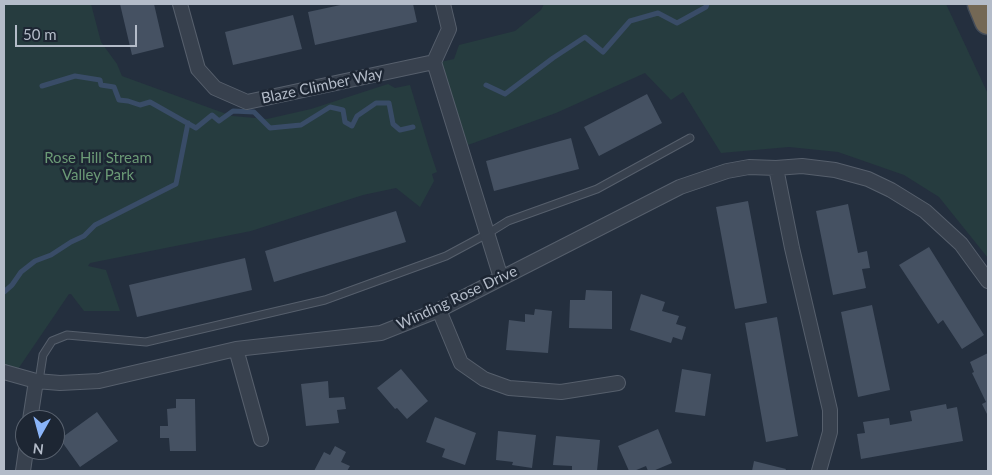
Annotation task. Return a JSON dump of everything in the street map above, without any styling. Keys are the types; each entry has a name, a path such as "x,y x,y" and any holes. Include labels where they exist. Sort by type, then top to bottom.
{"highway":[{"path":"980,4 988,21"}],"street":[{"name":"Blaze Climber Way","path":"180,4 198,69 215,88 247,102 434,62"},
{"path":"443,4 449,29 434,62 501,278"},
{"name":"Winding Rose Drive","path":"4,372 38,381 60,383 99,381 236,349 381,333 439,310 680,187 727,171 749,167 776,168 802,166 834,170 868,179 891,190 925,211 961,244 988,281"},
{"path":"776,168 792,248 830,410 830,432 819,471"},
{"path":"439,310 462,363 484,379 509,388 561,392 618,383"},
{"path":"236,349 261,439"},
{"path":"32,410 38,381"}],"lane":[{"path":"38,381 43,355 52,341 67,334 146,342 325,300 446,256 508,221 597,189 690,138"}],"green space":[{"name":"Rose Hill Stream Valley Park","path":"4,4 91,4 101,42 117,64 122,76 232,116 267,119 311,109 388,84 395,88 410,85 437,172 432,174 434,181 420,207 396,188 363,195 251,231 90,263 88,266 106,270 120,311 84,311 69,294 14,375 4,372"},
{"path":"544,4 946,4 988,94 988,258 939,197 904,175 838,152 789,147 721,153 683,92 671,100 645,73 556,113 468,145 440,62 454,59 459,45 515,31 541,10"}],"building":[{"path":"120,4 154,4 164,47 132,55"},
{"path":"345,4 413,4 417,22 315,45 308,12"},
{"path":"293,15 302,49 233,65 225,32"},
{"path":"647,94 662,123 599,156 584,127"},
{"path":"571,138 579,169 494,191 486,161"},
{"path":"748,201 767,303 735,309 716,207"},
{"path":"848,204 858,253 867,251 870,268 862,269 866,288 833,295 816,211"},
{"path":"396,211 406,242 274,282 265,251"},
{"path":"929,247 984,335 962,349 943,320 938,324 899,265"},
{"path":"245,258 252,290 137,317 129,285"},
{"path":"586,290 612,291 612,329 569,328 570,300 585,300"},
{"path":"641,294 665,302 662,311 679,316 676,324 686,327 682,340 673,337 671,343 630,330"},
{"path":"872,305 890,390 858,397 841,312"},
{"path":"535,309 552,311 548,353 506,350 509,320 525,322 525,314 534,315"},
{"path":"777,317 798,436 766,442 745,323"},
{"path":"988,353 988,416 982,404 986,402 972,373 974,372 970,362"},
{"path":"401,369 428,401 407,419 397,408 395,409 377,388"},
{"path":"682,369 711,374 705,416 675,412"},
{"path":"328,381 329,398 344,397 346,409 337,410 339,423 306,426 301,384"},
{"path":"176,399 195,399 196,451 170,451 169,438 160,438 160,426 168,426 167,409 176,408"},
{"path":"946,404 947,409 957,407 963,441 861,459 857,434 865,433 863,422 889,418 890,425 912,421 910,411"},
{"path":"97,412 118,441 80,467 65,446 65,435"},
{"path":"435,417 476,433 465,465 442,457 445,449 426,442"},
{"path":"658,429 672,463 653,471 648,471 646,466 629,471 618,446"},
{"path":"498,431 536,435 532,468 512,465 513,462 496,460"},
{"path":"556,436 600,440 597,471 572,471 572,466 553,465"},
{"path":"335,446 346,452 341,462 350,466 347,471 314,471 324,452 330,455"},
{"path":"754,461 786,469 785,471 752,471"}],"waterway":[{"path":"486,85 505,94 585,37 603,52 630,21 658,13 677,23 706,7 707,4"},
{"path":"42,86 75,76 100,80 101,85 114,87 119,100 140,105 150,102 196,128 212,115 219,121 233,111 254,112 270,128 301,125 330,107 343,110 345,122 352,126 357,116 376,103 389,103 393,124 400,130 413,127"},
{"path":"4,292 12,285 21,272 35,261 51,255 84,236 95,225 176,184 188,123"}]}
